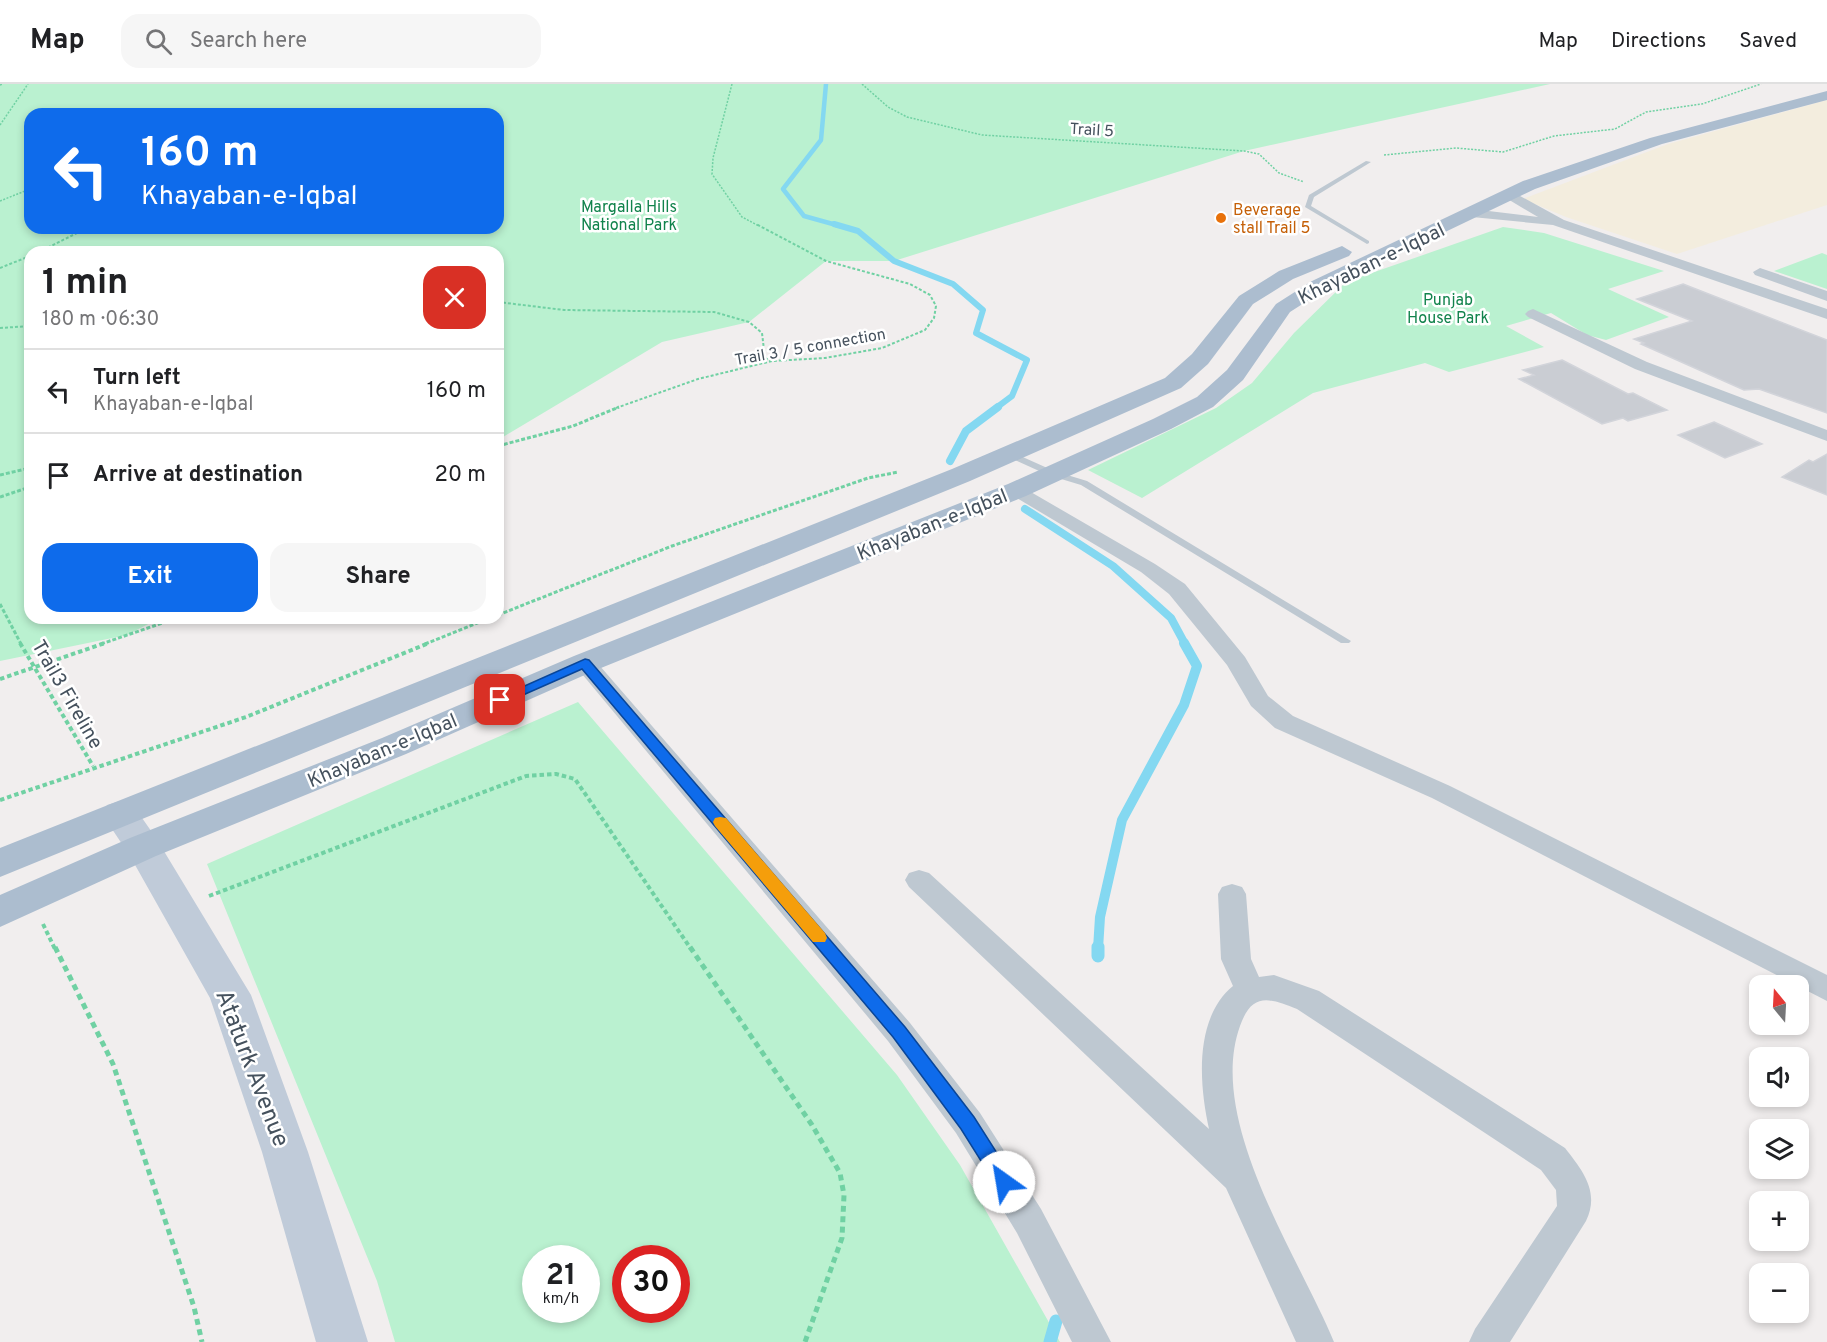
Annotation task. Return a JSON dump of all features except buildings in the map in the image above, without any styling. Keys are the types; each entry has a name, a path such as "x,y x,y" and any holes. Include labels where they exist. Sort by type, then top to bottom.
{"main road":[{"name":"Khayaban-e-Iqbal","path":"0,864 131,830 394,746 585,663 1017,490 1205,402 1235,375 1283,308 1319,285 1511,195 1582,165 1821,92"},
{"name":"Khayaban-e-Iqbal","path":"15,905 131,830 1173,383 1200,359 1246,300 1286,275 1367,242 1556,158 1821,92"},
{"path":"1446,206 1472,213"}],"street":[{"path":"1511,195 1559,223 1827,314"},
{"path":"1472,213 1559,223"},
{"path":"1760,272 1827,296"},
{"path":"1543,329 1574,337 1734,403 1827,436"},
{"path":"1017,490 1148,568 1177,590 1237,662 1259,700 1284,722 1441,792 1827,988"},
{"path":"585,663 899,1032 968,1123 1029,1221 1092,1342"},
{"name":"Ataturk Avenue","path":"131,830 230,995 285,1152 342,1342"},
{"path":"919,880 1238,1177"},
{"path":"1232,894 1236,958 1250,990"},
{"path":"1315,1342 1238,1177 1219,1102 1217,1047 1233,1004 1250,990 1274,987 1308,1000 1553,1159 1573,1185 1574,1210 1488,1342"}],"lane":[{"path":"1367,242 1308,207 1311,196 1368,162"},
{"path":"1009,454 1051,473 1084,483 1345,641"}],"path":[{"path":"0,125 28,84"},
{"name":"Trail 3 / 5 connection","path":"504,444 573,426 698,379 772,361 825,358 882,348 925,330 934,318 936,306 930,295 910,284 826,261 742,218 712,174 713,158 732,84"},
{"name":"Trail 5","path":"862,84 894,111 939,126 1017,139 1244,150 1259,154 1279,173 1324,188"},
{"path":"1368,162 1379,156 1417,150 1456,148 1503,152 1554,136 1615,129 1646,112 1702,104 1761,84"},
{"path":"0,201 24,191"},
{"path":"51,246 75,234"},
{"path":"0,268 24,258"},
{"path":"504,303 564,310 714,312 749,322 762,333 765,358 772,361"},
{"path":"0,328 24,326"},
{"path":"0,476 24,470"},
{"path":"504,612 600,572 770,511 821,496 868,478 900,471"},
{"path":"0,497 24,489"},
{"name":"Trail3 Fireline","path":"0,604 33,668 93,766"},
{"path":"0,680 160,624"},
{"path":"0,800 93,766 246,717 475,624"},
{"path":"178,908 526,776 556,774 576,779 798,1106 840,1172 846,1210 839,1253 805,1342"},
{"path":"15,905 112,1064 194,1307 202,1342"}],"green space":[{"name":"Margalla Hills National Park","path":"0,84 1550,84 1244,151 894,261 826,261 749,322 662,342 504,436 504,246 24,246 24,624 148,624 127,635 0,661"},
{"name":"Punjab House Park","path":"1503,227 1544,233 1664,271 1608,289 1669,317 1606,340 1587,335 1551,313 1506,326 1544,347 1449,372 1425,363 1313,393 1142,498 1088,470 1216,408 1252,383 1294,333 1346,282"},
{"path":"1822,253 1827,255 1827,289 1774,271"},
{"path":"578,702 897,1075 960,1165 1060,1342 395,1342 377,1281 207,864"}],"sand":[{"path":"1827,100 1827,205 1677,254 1566,217 1523,199 1668,144"}],"waterway":[{"path":"826,84 821,140 783,189 804,216 840,226"},
{"path":"834,224 858,231 894,261 953,284 983,310 976,333 1027,360 1012,396 996,408"},
{"path":"950,461 966,431 998,407"},
{"path":"1025,509 1113,566 1171,618 1185,644"},
{"path":"1098,949 1100,917 1122,820 1184,705 1197,666 1184,643"},
{"path":"1098,949 1098,956"},
{"path":"1050,1342 1056,1321"}],"slow traffic":[{"path":"720,822 819,938"}],"place":[{"name":"Beverage stall Trail 5","path":"1221,218"}],"route":[{"path":"500,700 585,663 899,1032 968,1123 1004,1182"}]}
